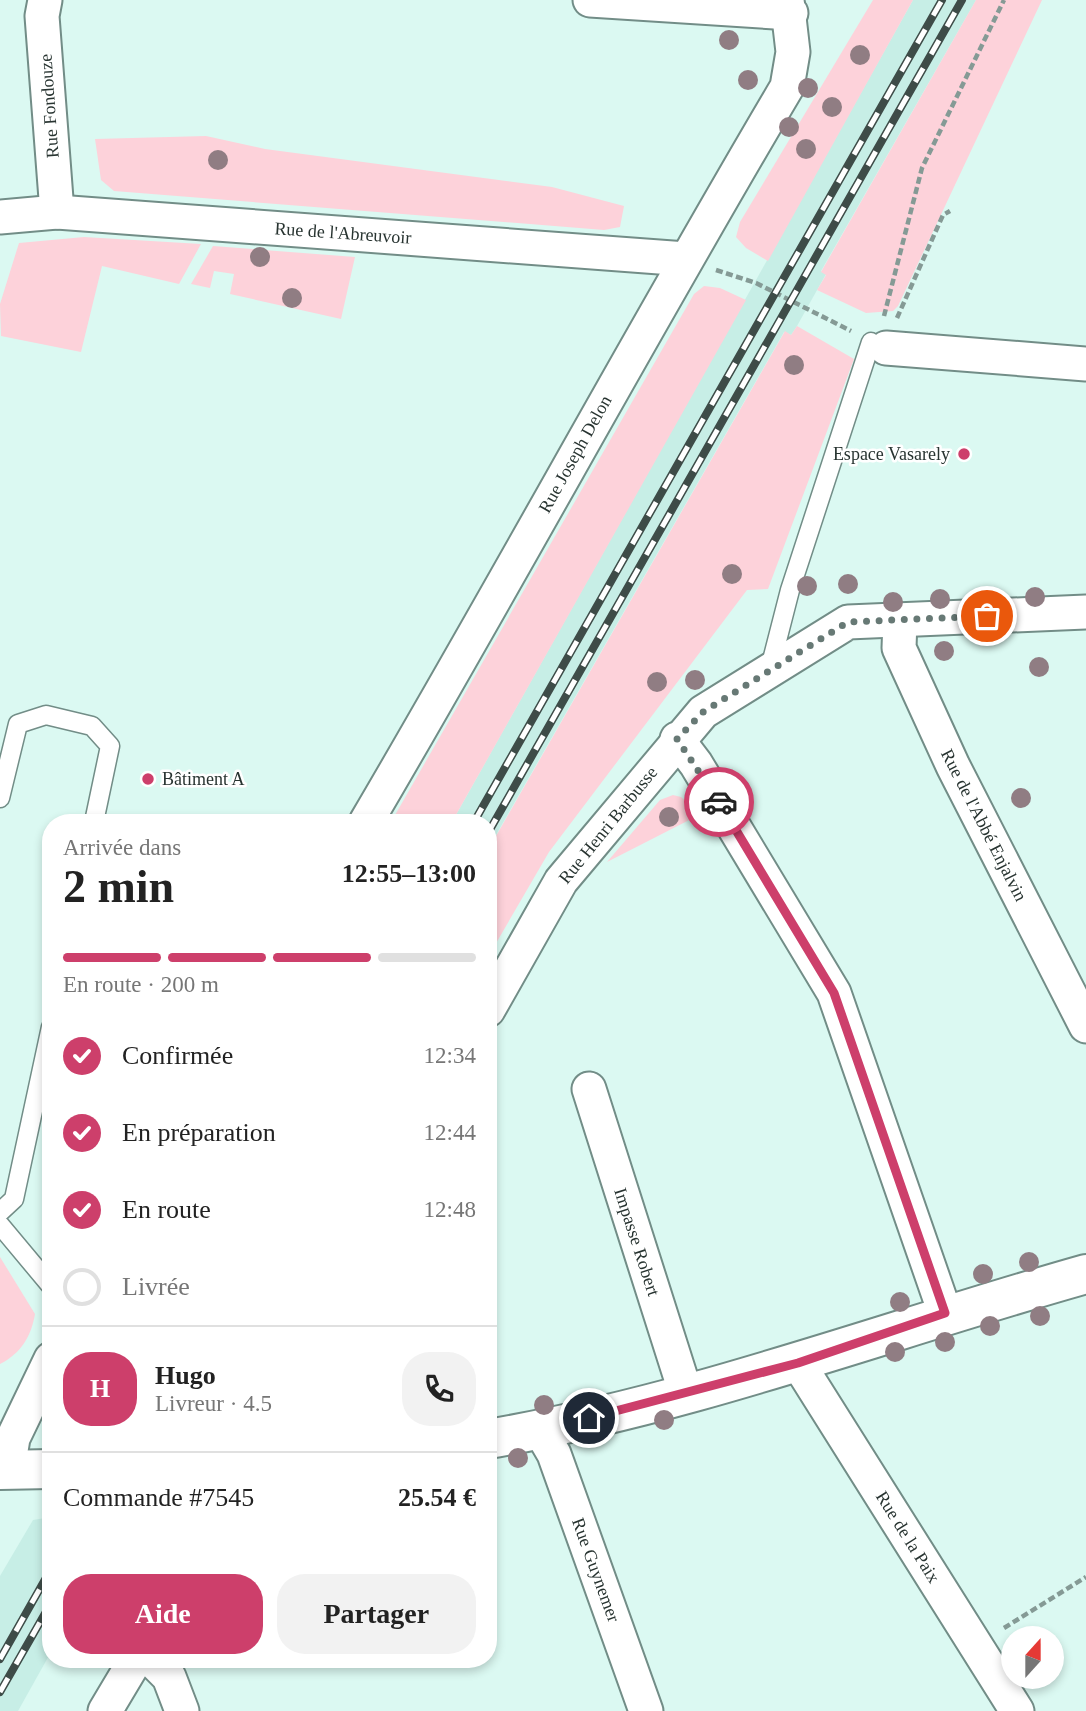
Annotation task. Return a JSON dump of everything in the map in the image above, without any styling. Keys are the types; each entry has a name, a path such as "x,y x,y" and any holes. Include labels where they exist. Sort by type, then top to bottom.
{"main road":[{"path":"497,1437 540,1430 686,1394 798,1363 945,1313 1086,1274"},
{"path":"5,1451 42,1465"}],"street":[{"name":"Rue Fondouze","path":"46,0 42,16 57,212"},
{"path":"590,0 789,7"},
{"name":"Rue Joseph Delon","path":"371,814 686,259 787,87 793,52 789,7"},
{"name":"Rue de l'Abreuvoir","path":"0,216 57,212 686,259"},
{"path":"879,345 1086,364"},
{"name":"Rue Henri Barbusse","path":"497,994 561,881 677,739 703,712 848,622 1086,612"},
{"name":"Rue de l'Abbé Enjalvin","path":"900,620 899,648 953,766 1086,1026"},
{"path":"677,739 696,764 834,993 945,1313"},
{"name":"Impasse Robert","path":"589,1089 686,1394"},
{"name":"Rue de la Paix","path":"798,1363 1017,1711"},
{"path":"5,1451 42,1377"},
{"name":"Rue Guynemer","path":"540,1430 554,1454 646,1711"},
{"path":"105,1711 131,1668"},
{"path":"160,1668 169,1677 182,1711"}],"lane":[{"path":"769,671 790,590 879,345"},
{"path":"0,798 18,724 46,715 92,726 110,746 96,814"},
{"path":"0,1212 14,1199 42,1069"},
{"path":"0,1225 42,1275"}],"path":[{"path":"879,345 883,312 922,168 1004,0"},
{"path":"879,345 943,215 950,211"},
{"path":"686,259 756,283 879,345"},
{"path":"976,1646 1086,1577"}],"shaded area":[{"path":"873,0 913,0 768,261 746,248 736,237 740,222"},
{"path":"913,0 976,0 821,271 826,274 797,326 791,335 784,332 497,833 497,814 456,814"},
{"path":"976,0 1042,0 898,306 893,311 866,313 817,290 826,275 821,272"},
{"path":"206,136 265,149 552,187 624,206 620,227 604,230 114,191 101,180 95,139"},
{"path":"84,237 201,244 179,284 102,266 81,352 1,336 0,304 19,243"},
{"path":"213,246 355,257 341,319 230,294 234,274 214,271 210,288 191,284"},
{"path":"704,286 720,288 746,300 457,814 396,814 694,294"},
{"path":"797,326 854,359 768,589 747,590 549,852 497,942 497,834 785,331 791,335"},
{"path":"673,795 681,797 701,814 607,862 660,800"},
{"path":"0,1257 35,1314 24,1344 0,1364"},
{"path":"42,1518 42,1668 18,1711 0,1711 0,1576 33,1520"}],"railway":[{"path":"479,814 942,0"},
{"path":"497,817 962,0"},
{"path":"0,1659 42,1585"},
{"path":"0,1692 42,1619"}],"way so far":[{"path":"719,802 677,739 703,712 848,622 987,616"}],"place":[{"name":"Espace Vasarely","path":"964,454"},
{"name":"Bâtiment A","path":"148,779"}],"route":[{"path":"589,1418 798,1363 945,1313 834,993 719,802"}]}
